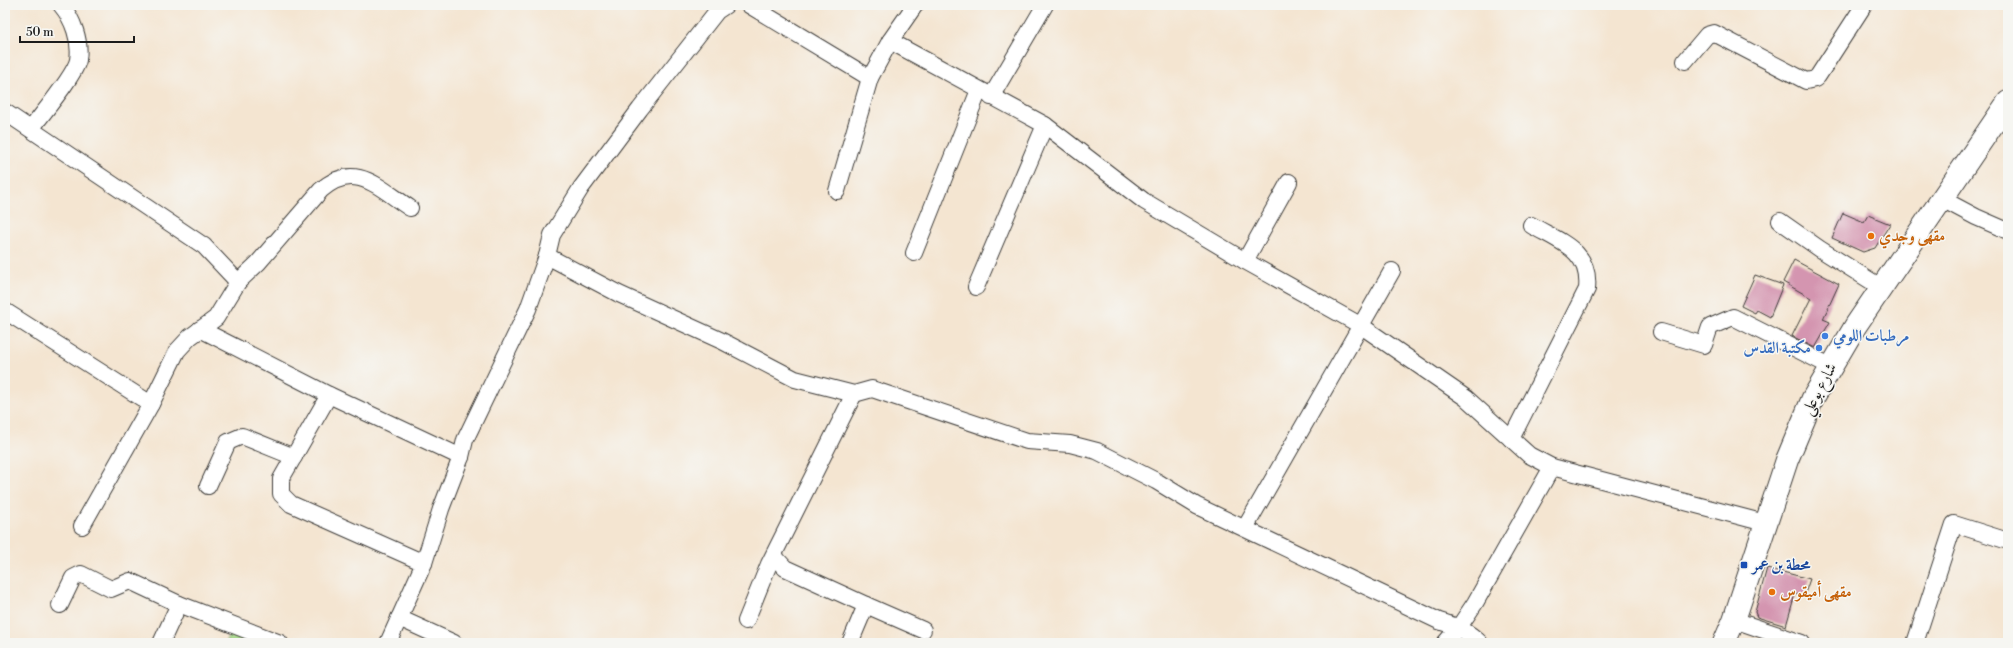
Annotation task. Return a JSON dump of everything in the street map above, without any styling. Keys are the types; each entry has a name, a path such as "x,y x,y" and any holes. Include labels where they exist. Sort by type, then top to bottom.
{"street":[{"path":"31,129 71,74 78,61 78,42 72,22 61,5"},
{"path":"388,643 424,563 441,509 461,457 465,440 528,308 547,256 552,235 581,188 640,109 717,11 726,5"},
{"path":"749,5 870,78"},
{"path":"837,192 870,78 890,41 915,5"},
{"path":"914,253 985,93 1045,5"},
{"path":"1685,61 1706,35 1714,33 1806,81 1810,80 1818,76 1864,5"},
{"path":"890,41 1045,125 1144,201 1245,261 1360,326 1466,398 1528,455 1552,467 1765,523"},
{"name":"شارع بوعلي","path":"1724,643 1734,620 1765,523 1802,421 1830,366 2008,102"},
{"path":"5,112 102,179 204,246 238,282"},
{"path":"976,287 1045,125"},
{"path":"82,526 151,404 177,351 200,329 216,318 238,282 258,263 321,190 331,181 346,176 362,178 410,208"},
{"path":"1245,261 1289,182"},
{"path":"1942,199 1976,218 2008,231"},
{"path":"1780,221 1820,249 1882,288"},
{"path":"1511,439 1587,289 1588,282 1585,264 1574,250 1531,225"},
{"path":"547,256 619,294 722,341 795,379 854,394 872,389 1027,441 1070,444 1097,451 1156,481 1192,503 1439,621 1459,627 1471,634 1480,643"},
{"path":"1245,528 1392,271"},
{"path":"5,311 151,404"},
{"path":"1661,332 1704,345 1710,327 1733,317 1830,366"},
{"path":"216,318 229,345"},
{"path":"200,329 329,395 461,457"},
{"path":"746,621 769,564 854,394"},
{"path":"329,395 281,479 281,494 285,500 424,563"},
{"path":"208,486 228,442 242,436 294,457"},
{"path":"1445,643 1459,627 1475,603 1552,467"},
{"path":"1915,643 1954,524 2008,541"},
{"path":"774,556 785,568 866,606 923,630"},
{"path":"60,605 73,578 82,574 111,589 130,581 179,604 228,621 236,627 280,643"},
{"path":"161,643 179,604"},
{"path":"850,643 866,606"},
{"path":"399,618 454,643"},
{"path":"1734,620 1802,643"}],"green space":[{"path":"231,632 262,643 225,643"}],"building":[{"path":"1843,213 1864,222 1868,215 1890,224 1875,248 1863,252 1832,238"},
{"path":"1794,260 1839,284 1823,319 1830,322 1815,348 1792,336 1811,298 1783,282"},
{"path":"1755,275 1783,285 1770,317 1757,310 1755,313 1741,306"},
{"path":"1767,568 1810,579 1804,596 1795,594 1786,626 1757,617 1755,612"}],"place":[{"name":"مقهى وجدي","path":"1871,236"},
{"name":"مرطبات اللومي","path":"1825,336"},
{"name":"مكتبة القدس","path":"1819,348"},
{"name":"محطة بن عمر","path":"1744,565"},
{"name":"مقهى أميقوس","path":"1772,592"}]}
